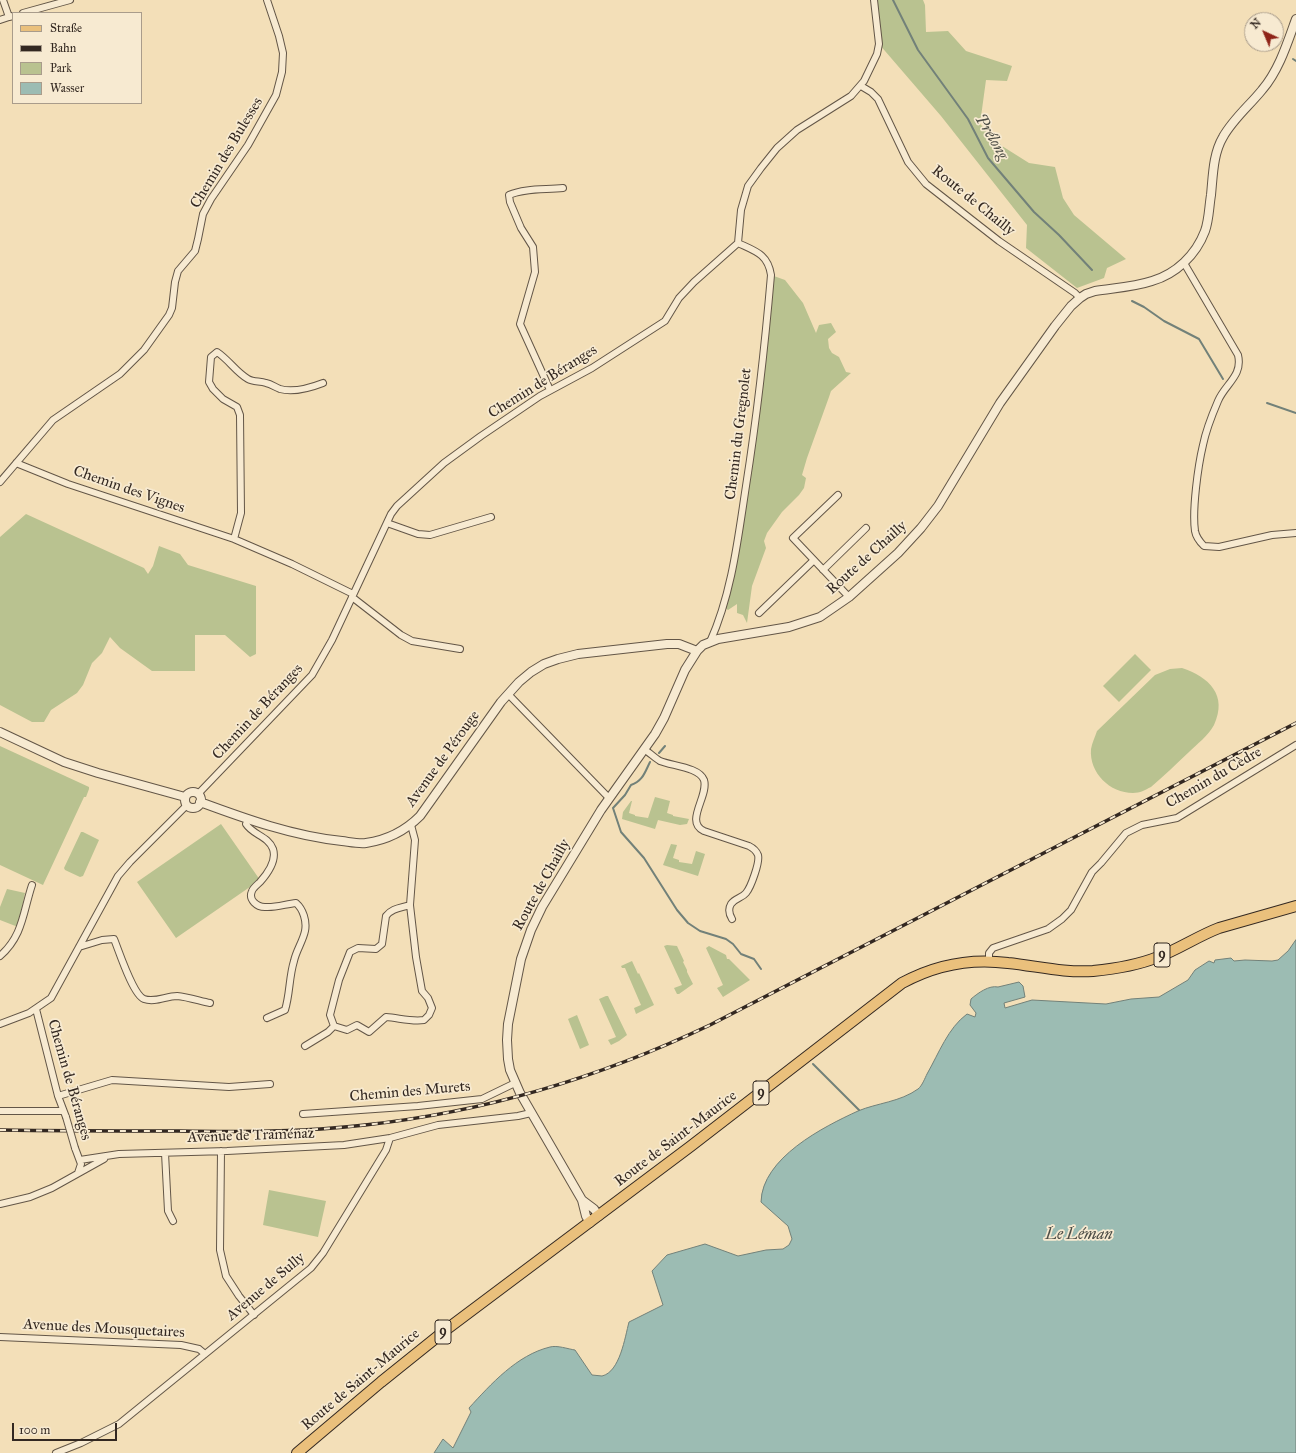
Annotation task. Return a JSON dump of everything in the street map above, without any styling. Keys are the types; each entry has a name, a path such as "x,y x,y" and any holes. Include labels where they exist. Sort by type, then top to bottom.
{"main road":[{"name":"Route de Saint-Maurice","path":"297,1453 381,1382 447,1329 599,1216 902,983 915,976 957,963 989,961 1008,962 1072,972 1116,968 1159,957 1207,932 1296,906"}],"street":[{"path":"0,20 11,16 3,0"},
{"path":"27,12 70,0"},
{"name":"Chemin des Bulesses","path":"0,482 53,420 120,374 144,350 169,315 172,308 174,282 178,271 195,251 203,214 211,199 248,145 276,95 282,72 283,53 267,0"},
{"path":"738,243 741,210 748,186 778,148 797,130 851,96 860,86 877,54 879,44 874,0"},
{"name":"Route de Chailly","path":"590,1222 582,1200 531,1113 515,1082 508,1059 507,1035 518,972 525,946 542,907 609,798 645,750 661,723 682,676 697,651 703,645 710,642 789,627 806,622 820,617 849,597 901,550 931,516 945,496 1000,403 1071,306 1086,294 1095,291 1151,282 1174,271 1184,263 1198,247 1209,214 1215,159 1219,145 1228,129 1272,77 1280,62 1296,20"},
{"name":"Route de Chailly","path":"860,86 871,92 878,99 911,167 933,190 999,242 1080,298"},
{"path":"550,390 520,324 536,272 533,247 521,228 510,202 509,195 532,190 564,188"},
{"name":"Chemin de Béranges","path":"199,798 312,675 332,640 386,523 397,506 444,463 481,436 550,390 592,368 665,322 679,298 694,282 738,243"},
{"name":"Chemin du Gregnolet","path":"710,642 733,570 753,441 771,275 770,268 764,256 759,252 738,243"},
{"path":"1184,263 1238,355 1239,366 1236,376 1224,389 1218,400 1202,446 1195,506 1195,531 1204,546 1219,547 1272,535 1296,533"},
{"path":"234,539 241,513 240,414 237,407 223,399 213,389 209,382 211,357 217,352 248,380 266,383 280,389 291,391 311,388 323,383"},
{"name":"Chemin des Vignes","path":"16,463 68,484 234,539 292,564 353,596 401,635 412,641 460,649"},
{"path":"838,495 793,538 849,597"},
{"path":"386,523 418,534 430,535 491,518"},
{"path":"823,570 866,528"},
{"path":"759,613 814,560"},
{"name":"Avenue de Pérouge","path":"199,798 248,819 320,839 364,843 381,840 396,834 411,825 420,816 508,694 518,682 544,664 578,654 666,644 679,644 697,651"},
{"path":"508,694 609,798"},
{"path":"0,732 64,762 186,801 191,808 196,807 199,798 191,792 186,801"},
{"name":"Chemin du Cèdre","path":"989,961 989,953 993,948 1048,929 1062,920 1071,910 1092,872 1099,866 1123,836 1131,830 1148,824 1177,818 1296,745"},
{"path":"645,750 660,761 695,771 704,780 704,789 696,818 700,829 749,846 757,854 758,861 750,887 743,896 734,900 730,907 729,912 732,919"},
{"name":"Chemin de Béranges","path":"78,1173 81,1168 80,1160 58,1096 36,1009 50,998 80,947 118,876 186,801"},
{"path":"248,819 246,824 251,831 266,839 273,850 274,861 264,877 252,890 251,896 253,901 257,905 266,907 296,903 301,908 305,918 305,932 293,962 289,998 285,1010 267,1018"},
{"path":"334,1026 347,1030 357,1025 369,1032 386,1017 403,1018 414,1021 424,1020 429,1015 432,1008 428,998 422,991 416,957 410,905 415,840 411,825"},
{"path":"0,956 6,951 18,935 32,885"},
{"path":"334,1026 330,1015 339,980 350,952 358,948 376,949 382,944 386,916 394,909 410,905"},
{"path":"80,947 102,940 114,939 127,974 138,995 144,999 158,1000 177,996 210,1003"},
{"path":"0,1024 36,1009"},
{"path":"305,1046 328,1032 334,1026"},
{"path":"58,1096 112,1080 229,1087 270,1084"},
{"name":"Chemin des Murets","path":"303,1114 418,1106 482,1099 515,1082"},
{"path":"0,1111 65,1114"},
{"path":"390,1138 438,1125 518,1116 531,1113"},
{"name":"Avenue de Traménaz","path":"80,1160 113,1155 344,1145 390,1138"},
{"name":"Avenue de Sully","path":"56,1453 81,1444 119,1424 311,1268 323,1253 386,1150 390,1138"},
{"path":"221,1151 220,1250 226,1276 254,1315"},
{"path":"165,1153 168,1211 173,1221"},
{"name":"Avenue de Traménaz","path":"0,1204 30,1197 52,1188 101,1160 113,1155"},
{"name":"Route de Chailly","path":"582,1200 594,1209 599,1216"},
{"name":"Avenue des Mousquetaires","path":"0,1337 181,1345 198,1349 205,1354"}],"green space":[{"path":"874,0 923,0 925,5 926,32 948,31 966,51 1012,66 1007,81 986,80 980,124 1002,146 1029,163 1055,167 1063,198 1074,215 1126,259 1107,268 1104,278 1077,288 1026,248 1027,225 941,116 879,44"},
{"path":"771,275 785,280 803,303 816,333 819,325 831,323 836,332 828,339 829,348 832,353 839,357 846,372 851,373 831,391 802,475 806,478 804,488 782,512 767,533 764,541 766,548 752,586 747,623 743,615 737,613 737,604 728,610 724,607 735,572 743,520"},
{"path":"26,514 144,568 148,574 153,566 159,546 180,554 188,565 256,586 256,654 250,657 225,635 195,635 195,671 152,671 120,648 110,637 102,653 92,663 83,685 77,693 51,710 44,722 32,722 0,705 0,537"},
{"path":"1135,654 1151,670 1119,702 1103,686"},
{"path":"1182,668 1200,676 1208,682 1217,696 1219,705 1218,714 1212,729 1151,787 1140,792 1133,793 1116,790 1103,780 1093,766 1091,747 1097,731 1155,675 1170,669"},
{"path":"0,746 89,787 86,797 84,797 43,885 0,865"},
{"path":"655,797 670,801 667,813 673,816 689,819 687,824 680,825 658,820 655,829 622,819 623,812 631,801 629,813 635,816 648,818"},
{"path":"221,824 260,880 176,938 137,882"},
{"path":"81,832 99,840 83,876 80,877 65,870 64,868"},
{"path":"671,844 677,845 673,858 679,860 679,862 692,864 696,851 705,854 698,876 663,865"},
{"path":"7,889 25,893 18,927 0,920 0,907"},
{"path":"664,946 677,946 693,984 679,994 677,994 674,988 682,985"},
{"path":"709,946 726,955 727,959 729,959 750,980 723,997 717,988 723,985 706,948"},
{"path":"632,961 654,1005 636,1014 634,1008 641,1005 625,968 622,968 621,966"},
{"path":"608,996 627,1035 611,1045 608,1040 616,1037 599,999"},
{"path":"577,1015 589,1045 580,1049 568,1019"},
{"path":"269,1190 326,1201 318,1237 263,1225"}],"water":[{"name":"Le Léman","path":"1296,940 1296,1453 434,1453 443,1439 453,1448 471,1412 469,1408 486,1389 505,1372 516,1363 538,1351 550,1347 575,1350 592,1375 602,1376 608,1373 613,1368 621,1353 629,1322 663,1305 652,1271 667,1255 705,1244 738,1256 766,1250 783,1249 789,1245 792,1239 788,1226 761,1202 764,1186 772,1171 783,1158 797,1146 828,1126 865,1108 896,1100 918,1089 921,1086 944,1041 954,1026 967,1014 975,1017 976,1013 970,1005 971,999 980,992 987,988 1019,982 1023,986 1025,997 1004,1003 1005,1008 1032,1000 1106,1004 1131,999 1159,997 1188,980 1195,970 1209,961 1214,963 1215,960 1231,958 1234,961 1278,960 1288,951"}],"waterway":[{"name":"Prélong","path":"893,0 918,50 968,119 988,158 1034,212 1059,235 1092,270"},
{"name":"Prélong","path":"1132,301 1144,307 1164,321 1199,339 1223,379"},
{"name":"Prélong","path":"1267,403 1296,413"},
{"path":"659,753 665,746"},
{"path":"650,762 641,779 631,785 625,795 613,808 621,832 644,858 677,910 688,923 700,931 726,939 733,944 741,954 754,959 761,969"},
{"path":"813,1064 859,1110"}],"railway":[{"path":"0,1130 249,1131 342,1127 410,1119 454,1111 542,1090 627,1061 710,1025 1296,723"}]}
